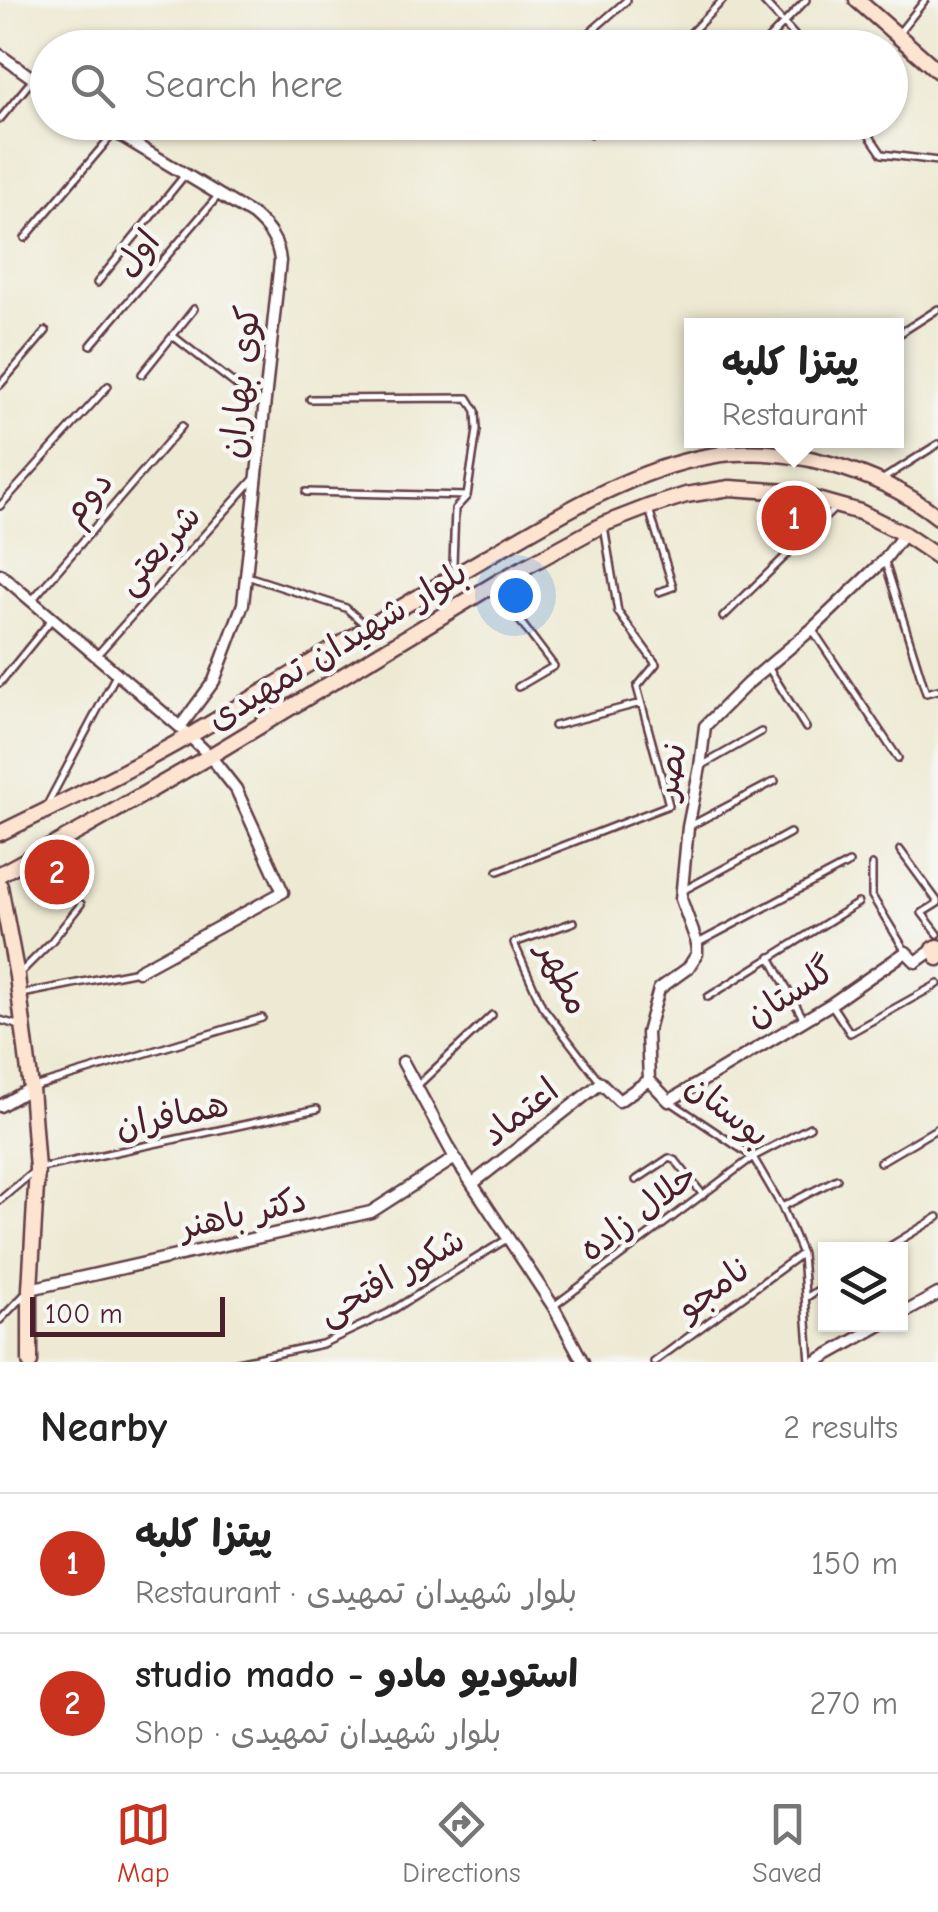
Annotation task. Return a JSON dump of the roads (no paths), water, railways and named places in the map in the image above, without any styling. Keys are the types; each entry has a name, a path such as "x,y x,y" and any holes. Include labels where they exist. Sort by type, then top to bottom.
{"main road":[{"path":"857,0 890,30"},
{"path":"908,45 938,71"},
{"name":"بلوار شهیدان تمهیدی","path":"0,833 184,732 539,527 624,484 674,464 744,453 791,454 880,481 938,517"},
{"name":"بلوار شهیدان تمهیدی","path":"0,874 210,756 493,585 604,524 648,506 730,488 788,492 860,512 938,557"},
{"path":"0,886 17,976 31,1088 36,1169 30,1362"}],"street":[{"path":"0,55 30,77"},
{"name":"کوی بهاران","path":"126,140 220,194 265,226 279,250 243,604 214,681 184,732"},
{"name":"نصر","path":"697,943 681,891 705,726 812,629 884,559 904,534"},
{"path":"0,574 210,756 236,789 283,892 138,970"},
{"path":"649,1080 647,1033 658,989 688,968 697,954 697,943"},
{"path":"906,952 916,962 937,947"},
{"name":"گلستان","path":"669,1100 831,1004 906,952"},
{"path":"403,1062 454,1158 553,1306 583,1362"},
{"name":"بوستان","path":"601,1082 619,1102 649,1080 669,1100"},
{"name":"اعتماد","path":"472,1184 601,1082"},
{"path":"0,1106 31,1088"},
{"name":"دکتر باهنر","path":"30,1288 371,1212 454,1158"},
{"path":"908,1310 938,1294"},
{"path":"812,1362 867,1332"}],"lane":[{"path":"593,30 627,0"},
{"path":"694,30 723,0"},
{"path":"762,0 789,30"},
{"path":"777,30 806,0"},
{"path":"902,30 925,0"},
{"path":"0,120 30,83"},
{"path":"25,238 108,140"},
{"path":"872,140 882,154 938,161"},
{"path":"97,283 186,174"},
{"name":"اول","path":"91,345 220,194"},
{"path":"142,374 194,310"},
{"path":"904,331 938,310"},
{"path":"0,385 46,332"},
{"path":"174,336 265,407"},
{"path":"0,506 108,386"},
{"path":"310,399 468,398 476,412 477,430 467,496 456,509 453,564 458,574"},
{"name":"دوم","path":"31,601 182,426"},
{"path":"880,481 938,444"},
{"path":"710,456 722,448"},
{"name":"شریعتی","path":"95,657 258,474"},
{"path":"306,492 467,496"},
{"path":"723,618 837,505"},
{"path":"648,506 673,588 660,592"},
{"path":"498,871 669,805 637,687 656,664 618,612 604,524"},
{"path":"884,559 926,692 938,690"},
{"path":"246,576 346,608 367,626"},
{"path":"493,585 554,666 518,687"},
{"path":"0,683 52,619"},
{"path":"812,629 898,758"},
{"path":"768,667 806,728"},
{"path":"43,812 116,675"},
{"path":"554,726 642,702"},
{"path":"700,768 761,732"},
{"path":"688,827 775,780"},
{"path":"681,891 790,833"},
{"path":"900,850 938,902 922,913 937,947"},
{"path":"697,943 849,863"},
{"path":"872,865 872,896 906,952"},
{"path":"708,997 858,903"},
{"path":"17,976 81,904"},
{"name":"مطهر","path":"574,922 514,944 542,1006 601,1082"},
{"path":"770,956 804,1020"},
{"path":"19,995 138,970"},
{"path":"831,1004 850,1033 938,984"},
{"path":"418,1086 492,1016"},
{"path":"31,1088 262,1018"},
{"path":"0,1020 22,1026"},
{"name":"بوستان","path":"669,1100 753,1157 782,1207 802,1254 812,1362"},
{"name":"همافران","path":"36,1169 317,1110"},
{"name":"حلال زاده","path":"553,1306 753,1157 810,1127"},
{"path":"880,1162 938,1128"},
{"path":"636,1180 669,1158 676,1160 703,1195"},
{"path":"0,1200 36,1169"},
{"path":"782,1207 837,1179"},
{"path":"897,1242 938,1217"},
{"name":"شکور افتحی","path":"237,1362 322,1344 388,1314 507,1239"},
{"name":"نامجو","path":"654,1362 802,1254"},
{"path":"0,1320 30,1288"},
{"path":"806,1297 818,1290"}],"place":[{"name":"پیتزا کلبه","path":"794,518"},
{"name":"studio mado - استودیو مادو","path":"57,872"}]}
